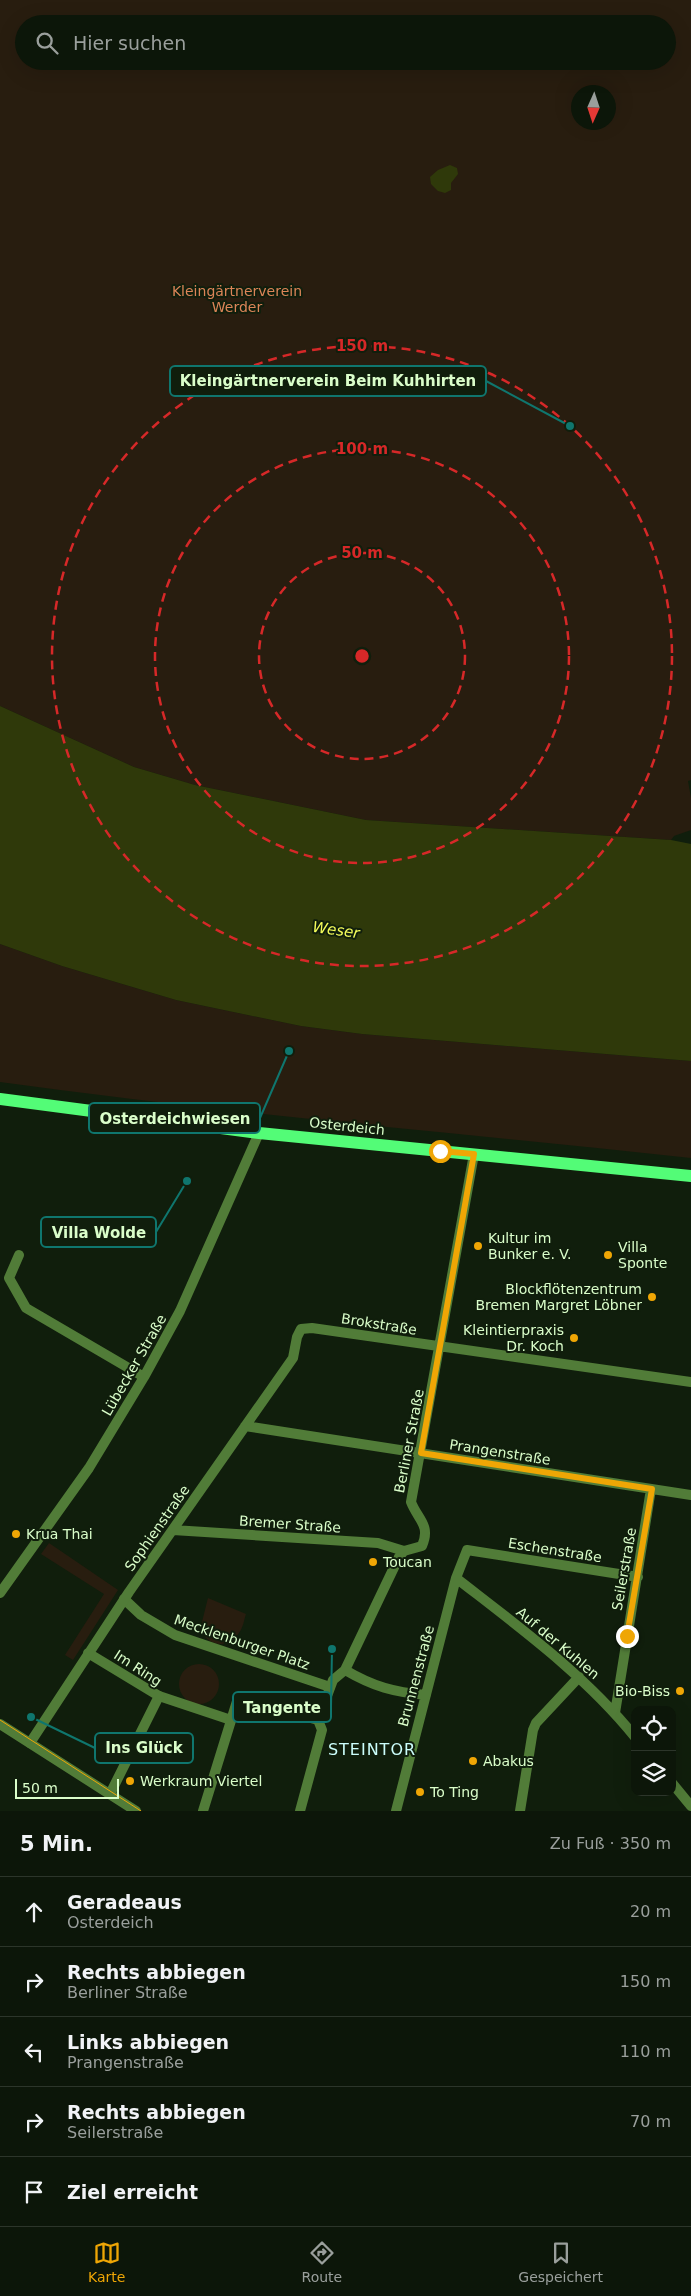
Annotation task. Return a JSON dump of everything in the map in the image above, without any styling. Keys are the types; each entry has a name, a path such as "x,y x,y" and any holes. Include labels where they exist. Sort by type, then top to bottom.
{"main road":[{"name":"Osterdeich","path":"0,1099 260,1133 691,1176"}],"street":[{"name":"Lübecker Straße","path":"0,1593 89,1468 144,1378 180,1311 260,1133"},
{"name":"Berliner Straße","path":"404,1551 422,1546 426,1538 426,1529 411,1502 474,1154"},
{"path":"19,1255 9,1278 26,1308 144,1378"},
{"name":"Brokstraße","path":"300,1329 312,1328 691,1382"},
{"name":"Sophienstraße","path":"30,1743 124,1599 294,1358 296,1337 300,1329"},
{"name":"Prangenstraße","path":"245,1426 691,1495"},
{"name":"Seilerstraße","path":"615,1713 652,1489"},
{"name":"Bremer Straße","path":"173,1530 378,1543 404,1551"},
{"name":"Eschenstraße","path":"467,1550 638,1577"},
{"name":"Brunnenstraße","path":"396,1811 456,1578 467,1550"},
{"path":"300,1811 322,1730 318,1720 330,1687 333,1680 345,1670 399,1557 404,1551"},
{"name":"Auf der Kuhlen","path":"456,1578 579,1677 615,1713 631,1732"},
{"name":"Mecklenburger Platz","path":"124,1599 140,1615 175,1635 330,1687"},
{"name":"Im Ring","path":"88,1653 159,1696 110,1794"},
{"path":"345,1670 367,1683 391,1691 426,1694"},
{"path":"520,1811 533,1730 536,1723 579,1677"},
{"path":"159,1696 232,1720"},
{"path":"203,1811 238,1698 318,1720"},
{"path":"1,1725 136,1811"},
{"path":"676,1788 691,1806"}],"green space":[{"name":"Kleingärtnerverein Werder","path":"0,0 691,0 691,780 688,781 691,798 691,830 674,836 671,840 366,820 195,785 134,767 0,706"},
{"path":"0,944 62,966 176,1000 301,1026 362,1034 691,1061 691,1158 259,1114 0,1082"},
{"path":"49,1543 118,1590 73,1660 65,1655 104,1594 41,1554"},
{"path":"208,1598 246,1614 240,1631 229,1642 218,1644 208,1640 200,1630"},
{"path":"203,1664 210,1667 216,1673 219,1684 218,1692 210,1701 203,1704 195,1704 188,1701 180,1692 179,1680 182,1673 191,1665"}],"water":[{"path":"450,165 457,168 458,174 451,183 451,190 445,193 438,191 431,184 430,177 438,170"},
{"name":"Weser","path":"0,706 134,767 195,785 366,820 671,840 691,844 691,1061 362,1034 301,1026 176,1000 62,966 0,944"}],"tram line":[{"path":"0,1720 141,1811"}],"place":[{"name":"Kleingärtnerverein Beim Kuhhirten","path":"570,426"},
{"name":"Osterdeichwiesen","path":"289,1051"},
{"name":"Villa Wolde","path":"187,1181"},
{"name":"Kultur im Bunker e. V.","path":"478,1246"},
{"name":"Villa Sponte","path":"608,1255"},
{"name":"Blockflötenzentrum Bremen Margret Löbner","path":"652,1297"},
{"name":"Kleintierpraxis Dr. Koch","path":"574,1338"},
{"name":"Krua Thai","path":"16,1534"},
{"name":"Toucan","path":"373,1562"},
{"name":"Tangente","path":"332,1649"},
{"name":"Bio-Biss","path":"680,1691"},
{"name":"Ins Glück","path":"31,1717"},
{"name":"Abakus","path":"473,1761"},
{"name":"Werkraum Viertel","path":"130,1781"},
{"name":"To Ting","path":"420,1792"}],"district":[{"name":"STEINTOR","path":"372,1749"}],"route":[{"path":"440,1151 474,1154 421,1453 652,1489 627,1636"}]}
